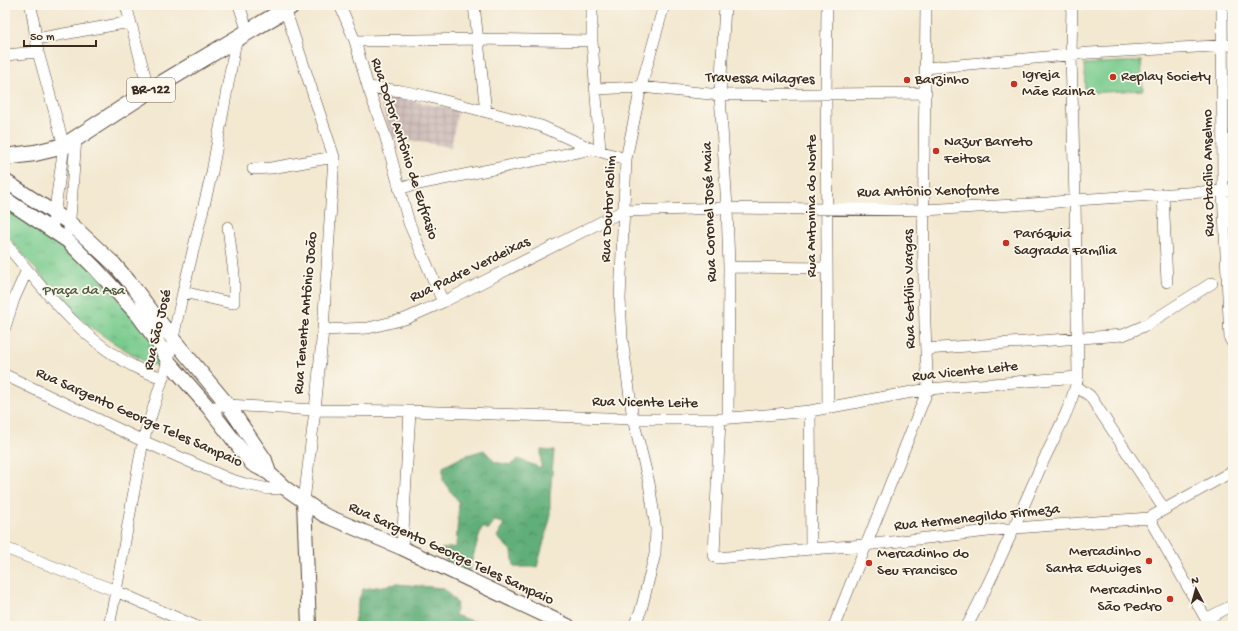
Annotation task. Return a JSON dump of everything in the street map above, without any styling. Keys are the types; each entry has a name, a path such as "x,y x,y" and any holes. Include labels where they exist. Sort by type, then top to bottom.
{"highway":[{"name":"BR-122","path":"5,157 35,153 70,142 149,91 290,6"}],"main road":[{"path":"5,181 71,224 119,269 173,339 228,405 265,460 269,473"},
{"path":"5,199 68,241 96,269 138,315 158,341 168,361 209,408 252,464 269,473"},
{"name":"Rua Sargento George Teles Sampaio","path":"269,473 285,488 319,512 402,548 568,626"},
{"name":"Rua Tenente Antônio João","path":"304,501 309,626"}],"street":[{"path":"31,5 38,52 70,142 71,224 68,241"},
{"path":"126,5 149,91"},
{"path":"239,5 242,36"},
{"name":"Rua Dotor Antônio de Eufrasio","path":"340,5 355,41 368,88 385,135 409,223 443,302"},
{"path":"474,5 486,112"},
{"path":"592,5 596,150"},
{"name":"Rua Doutor Rolim","path":"634,626 641,610 655,554 656,529 649,483 633,419 622,338 620,318 623,211 626,159 641,87 664,5"},
{"name":"Rua Coronel José Maia","path":"714,555 724,419 728,267 727,208 720,95 725,5"},
{"name":"Rua Antonina do Norte","path":"827,5 826,209 828,408"},
{"name":"Rua Getúlio Vargas","path":"834,626 928,389 924,210 926,5"},
{"path":"967,626 986,590 1063,422 1077,382 1075,200 1071,55 1072,5"},
{"name":"Rua Otacílio Anselmo","path":"1222,5 1227,46 1228,190 1232,341"},
{"name":"Rua Tenente Antônio João","path":"290,6 334,157 323,330 304,501"},
{"path":"36,39 130,22"},
{"name":"Rua São José","path":"108,626 116,591 143,441 168,361 242,36"},
{"path":"355,41 478,39 592,41"},
{"path":"926,68 1071,55 1227,46"},
{"path":"5,55 38,52"},
{"name":"Travessa Milagres","path":"595,89 641,87 720,95 926,93"},
{"path":"368,88 402,91 426,96 541,126 596,150 626,159"},
{"path":"52,230 54,212 70,142"},
{"path":"399,188 596,150"},
{"path":"253,169 271,168 334,157"},
{"name":"Rua Antônio Xenofonte","path":"623,211 727,208 924,210 1228,190"},
{"path":"1163,194 1166,282"},
{"name":"Rua Padre Verdeixas","path":"323,330 368,328 405,319 443,302 623,211"},
{"path":"183,292 231,303 234,302 234,274 228,228"},
{"path":"5,243 63,310 96,341 114,355 137,368 162,378"},
{"path":"728,267 827,268"},
{"path":"5,327 14,298 27,270"},
{"path":"926,349 1123,335 1146,325 1212,283"},
{"name":"Rua Sargento George Teles Sampaio","path":"5,375 143,441 240,482 268,489 285,488"},
{"path":"1077,382 1090,396 1164,509"},
{"name":"Rua Vicente Leite","path":"209,408 228,405 315,410 410,411 633,419 724,419 828,408 928,389 1077,382"},
{"path":"810,410 811,549"},
{"path":"402,548 410,411"},
{"name":"Rua Hermenegildo Firmeza","path":"714,555 718,558 866,545 1015,528 1148,518 1233,470"},
{"path":"1148,518 1208,623 1233,605"},
{"path":"5,548 116,591 195,626"}],"shaded area":[{"path":"377,94 458,110 451,147 393,138"}],"green space":[{"name":"Replay Society","path":"1141,61 1143,90 1085,93 1084,64"},
{"name":"Praça da Asa","path":"5,200 94,269 162,352 159,366 147,363 114,343 92,328 72,311 5,234"},
{"path":"484,450 495,462 510,465 518,459 541,468 541,450 554,451 550,495 550,519 537,567 514,567 512,552 497,537 504,523 494,521 489,530 482,527 468,573 447,562 441,549 456,547 459,502 443,481 443,467 464,456"},
{"path":"397,584 443,588 457,603 455,615 488,626 351,626 354,623 359,599 363,589"}],"place":[{"name":"Replay Society","path":"1113,77"},
{"name":"Barzinho","path":"907,80"},
{"name":"Igreja Mãe Rainha","path":"1014,84"},
{"name":"Nazur Barreto Feitosa","path":"936,151"},
{"name":"Paróquia Sagrada Família","path":"1006,243"},
{"name":"Mercadinho Santa Edwiges","path":"1149,561"},
{"name":"Mercadinho do Seu Francisco","path":"869,563"},
{"name":"Mercadinho São Pedro","path":"1170,599"}]}
